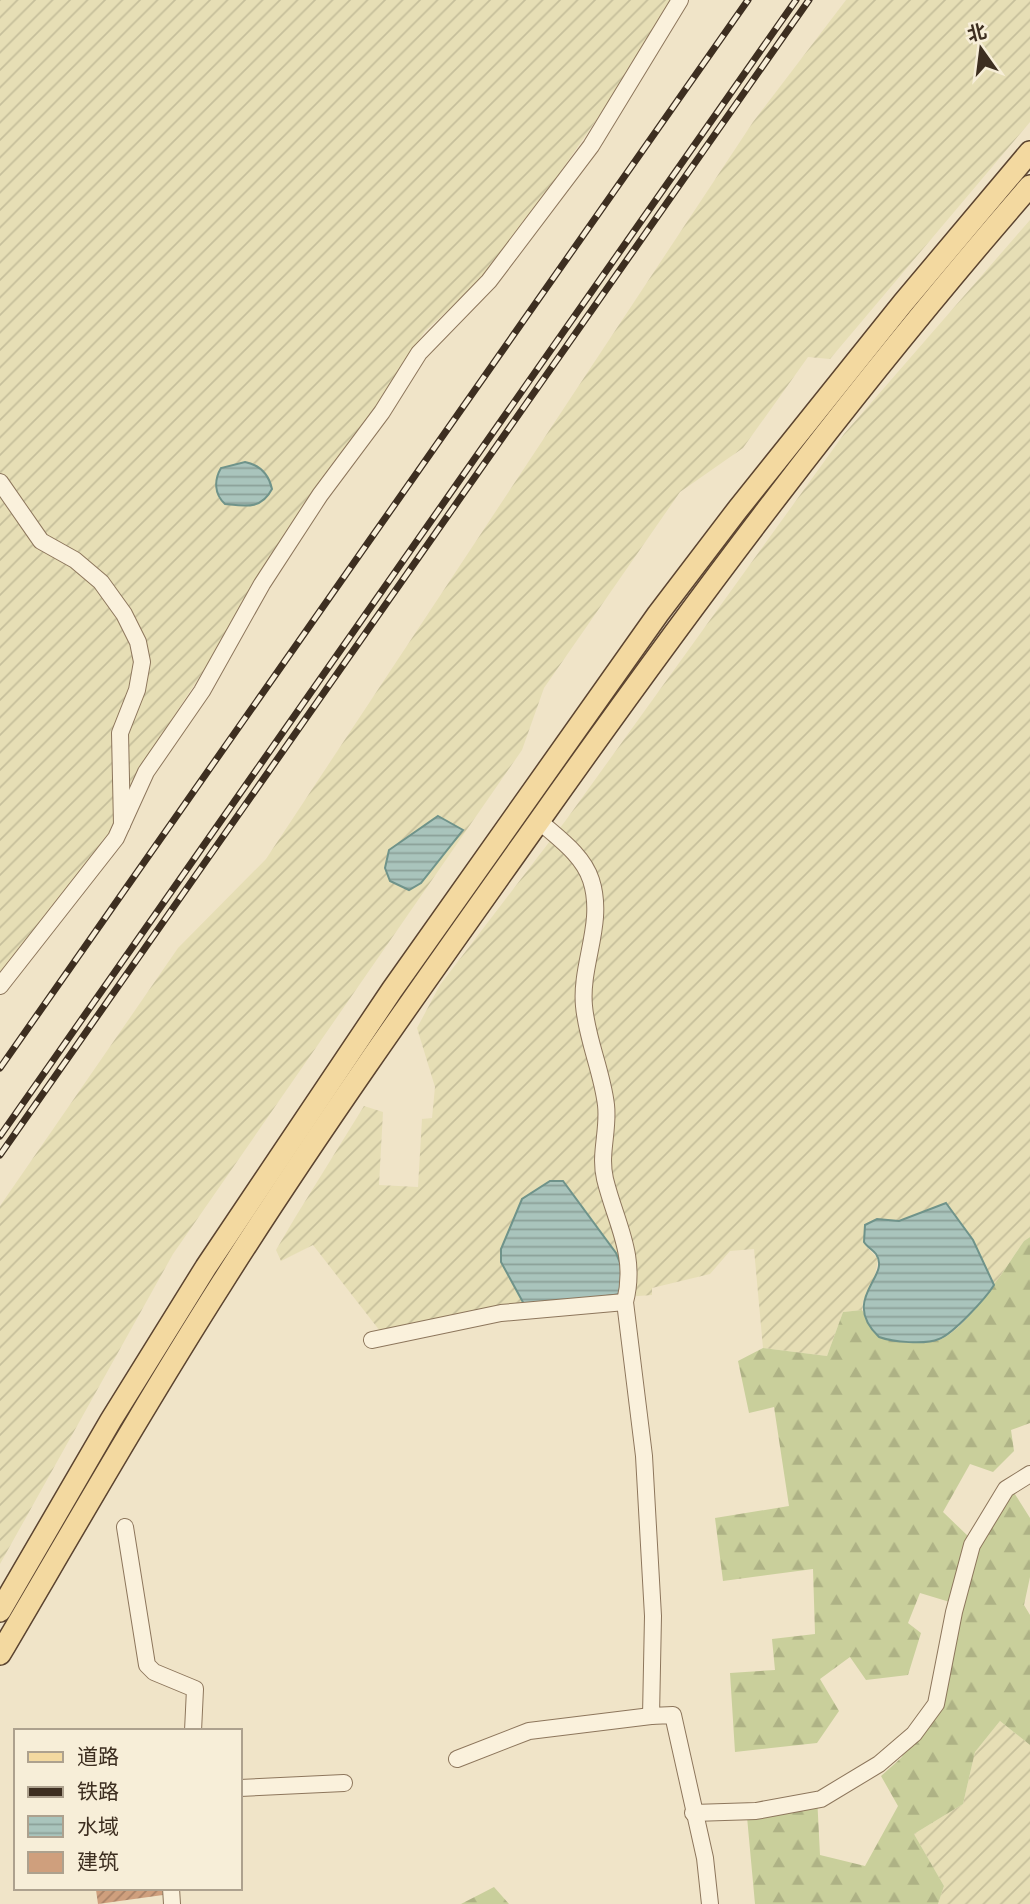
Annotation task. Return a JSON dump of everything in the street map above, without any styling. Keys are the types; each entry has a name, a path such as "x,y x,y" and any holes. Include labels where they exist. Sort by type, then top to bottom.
{"main road":[{"path":"0,1611 178,1310 263,1179 392,990 690,572 820,405 1030,152"},
{"path":"0,1654 130,1432 225,1279 340,1105 539,821 676,627 756,522 920,317 1030,186"}],"street":[{"path":"0,986 107,851 122,826 146,772 202,691 262,583 313,505 382,412 419,353 489,281 591,146 680,0"},
{"path":"0,482 41,541 75,560 101,582 124,614 138,642 142,662 137,690 120,733 122,826"},
{"path":"539,821 578,856 592,883 594,932 584,987 584,1009 606,1103 605,1179 626,1244 631,1278 625,1302 644,1456 653,1616 651,1716"},
{"path":"372,1340 501,1313 625,1302"},
{"path":"693,1813 756,1811 821,1799 879,1764 914,1734 936,1704 954,1612 972,1545 1006,1489 1030,1474"},
{"path":"125,1527 147,1665 154,1672 195,1689 193,1729"},
{"path":"457,1759 529,1731 673,1715 705,1858 710,1904"},
{"path":"242,1788 344,1783"}],"shaded area":[{"path":"0,0 679,0 492,271 425,331 138,771 111,834 0,985"},
{"path":"846,0 1030,0 1030,122 830,359 808,357 743,448 680,492 544,688 522,750 173,1254 0,1564 0,1206 178,948 266,859 753,122"},
{"path":"1030,220 1030,1237 1024,1241 994,1285 973,1240 912,1215 899,1221 877,1219 866,1246 878,1259 874,1281 863,1301 862,1310 843,1312 827,1356 763,1348 754,1249 730,1251 710,1274 652,1288 652,1295 501,1306 380,1331 313,1245 281,1261 276,1250 364,1106 383,1112 379,1185 418,1187 422,1119 432,1118 435,1087 417,1028 440,985 566,820 844,434"},
{"path":"1000,1721 1030,1745 1030,1904 938,1904 944,1886 914,1834 963,1804 975,1752"}],"green space":[{"path":"1030,1237 1030,1423 1011,1430 1014,1451 993,1472 970,1464 943,1512 969,1537 953,1603 920,1593 908,1623 921,1633 908,1675 866,1680 850,1657 820,1679 839,1711 817,1743 735,1752 730,1673 775,1670 772,1639 815,1634 813,1569 723,1581 715,1518 789,1506 774,1407 749,1413 738,1361 763,1348 827,1356 843,1312 862,1310 879,1337 939,1340 950,1334 974,1311 1024,1241"},
{"path":"1013,1491 1030,1518 1030,1577 1024,1605 1030,1615 1030,1745 1000,1721 975,1752 963,1804 914,1834 944,1886 938,1904 755,1904 746,1806 817,1796 820,1855 865,1866 898,1806 881,1776 901,1758 944,1699 975,1545"},
{"path":"494,1887 509,1904 461,1904"}],"water":[{"path":"245,462 263,471 272,489 258,504 225,504 217,491 216,482 221,468"},
{"path":"438,816 463,830 421,883 409,890 390,881 385,868 389,850"},
{"path":"550,1181 563,1181 616,1253 622,1268 622,1294 525,1306 501,1262 501,1249 522,1199"},
{"path":"946,1203 973,1240 994,1285 969,1315 939,1339 909,1342 879,1337 868,1323 864,1311 868,1289 878,1271 879,1263 876,1254 864,1242 865,1225 877,1219 899,1221"}],"building":[{"path":"96,1890 162,1890 163,1895 98,1904"}],"railway":[{"path":"0,1068 748,0"},
{"path":"0,1136 796,0"},
{"path":"0,1155 809,0"}]}
